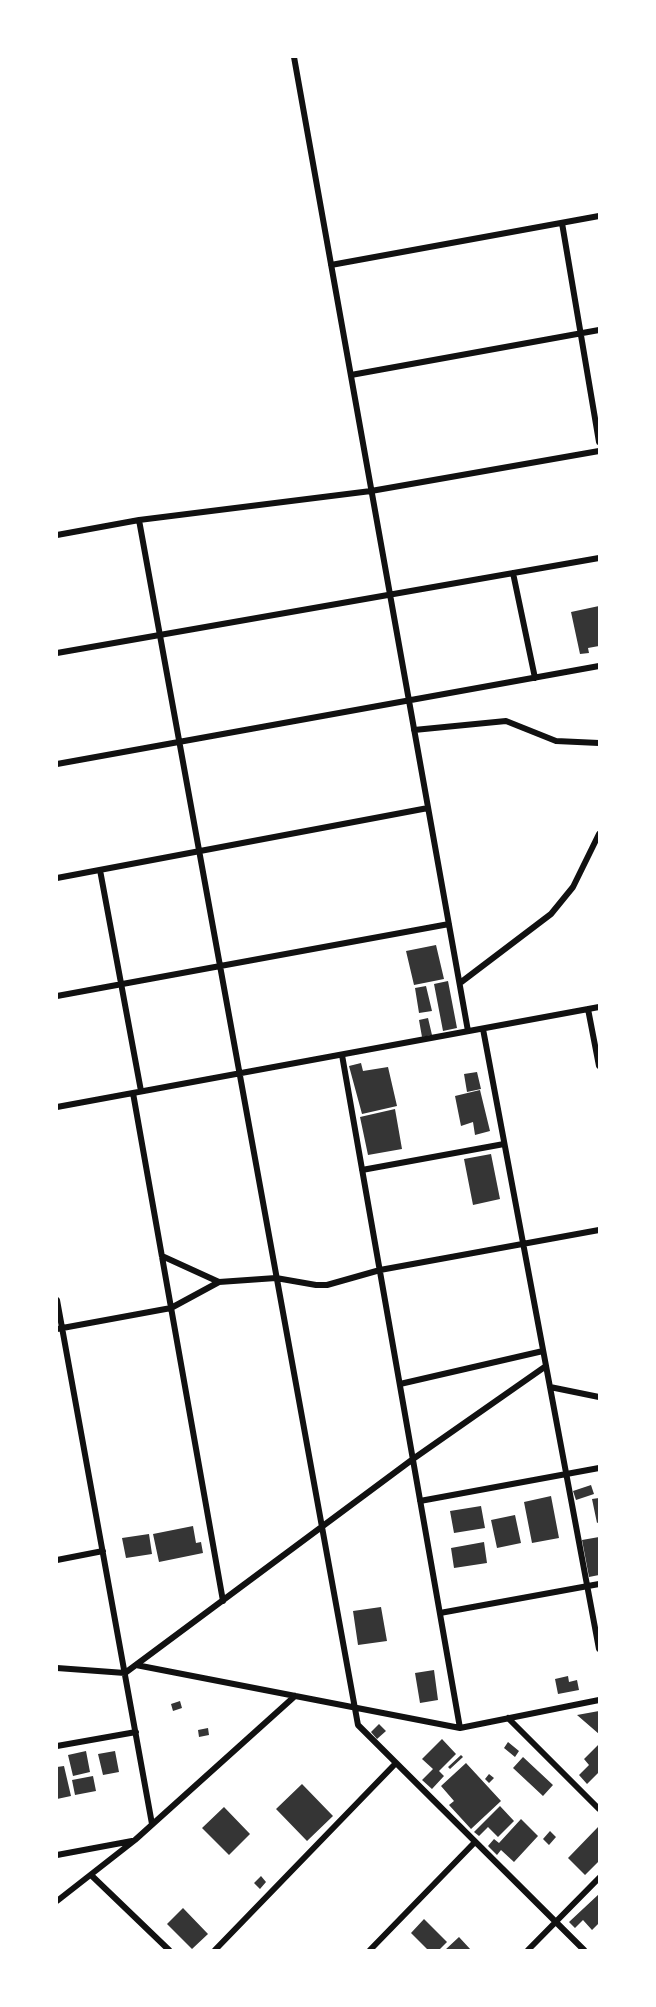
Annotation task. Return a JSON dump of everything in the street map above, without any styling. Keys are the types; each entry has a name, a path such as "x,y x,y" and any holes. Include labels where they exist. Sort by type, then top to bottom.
{"street":[{"path":"294,57 468,1031"},
{"path":"331,265 599,216"},
{"path":"562,223 599,442"},
{"path":"351,375 599,330"},
{"path":"57,535 139,520 371,490 599,451"},
{"path":"139,520 358,1725 584,1950"},
{"path":"57,653 599,558"},
{"path":"513,573 535,678"},
{"path":"57,764 599,666"},
{"path":"414,730 506,721 556,741 599,743"},
{"path":"57,878 428,808"},
{"path":"460,984 551,915 573,887 599,834"},
{"path":"100,870 141,1092"},
{"path":"57,996 449,924"},
{"path":"57,1107 599,1007"},
{"path":"588,1009 599,1066"},
{"path":"483,1029 599,1649"},
{"path":"342,1055 460,1728"},
{"path":"133,1093 223,1601"},
{"path":"362,1170 504,1144"},
{"path":"60,1328 171,1308 219,1282 276,1278 327,1285 380,1270 599,1230"},
{"path":"162,1256 219,1282"},
{"path":"57,1300 60,1328 152,1824"},
{"path":"400,1384 543,1351"},
{"path":"57,1668 125,1673 413,1459 546,1366"},
{"path":"550,1387 599,1397"},
{"path":"420,1501 599,1468"},
{"path":"57,1560 103,1551"},
{"path":"440,1613 599,1584"},
{"path":"136,1665 460,1728 599,1700"},
{"path":"57,1901 135,1840 295,1696"},
{"path":"508,1718 599,1809"},
{"path":"57,1746 136,1732"},
{"path":"215,1950 396,1763"},
{"path":"57,1856 135,1840"},
{"path":"370,1950 475,1842"},
{"path":"91,1875 169,1950"},
{"path":"528,1950 599,1878"}],"building":[{"path":"599,606 599,646 588,648 589,653 580,654 571,612"},
{"path":"436,945 444,979 414,985 406,951"},
{"path":"448,981 457,1028 443,1031 434,984"},
{"path":"426,986 432,1011 419,1013 415,988"},
{"path":"428,1018 432,1035 422,1037 419,1020"},
{"path":"361,1063 363,1071 388,1067 397,1106 362,1114 349,1066"},
{"path":"477,1072 481,1089 467,1092 464,1074"},
{"path":"480,1090 490,1131 475,1135 473,1122 461,1126 455,1096"},
{"path":"395,1109 402,1149 368,1155 360,1117"},
{"path":"491,1154 500,1199 473,1205 464,1159"},
{"path":"591,1485 594,1494 576,1500 573,1491"},
{"path":"551,1496 559,1538 532,1543 524,1502"},
{"path":"599,1498 599,1522 597,1523 592,1499"},
{"path":"481,1506 485,1528 454,1533 450,1511"},
{"path":"515,1515 521,1543 497,1548 491,1520"},
{"path":"193,1526 196,1543 201,1542 203,1553 159,1562 153,1534"},
{"path":"149,1534 152,1554 126,1558 122,1538"},
{"path":"599,1537 599,1575 589,1577 582,1540"},
{"path":"484,1542 487,1563 454,1568 451,1548"},
{"path":"381,1607 387,1641 358,1645 353,1611"},
{"path":"434,1670 438,1700 420,1703 415,1673"},
{"path":"568,1676 569,1682 577,1680 579,1690 558,1694 555,1679"},
{"path":"180,1701 182,1708 173,1711 171,1704"},
{"path":"599,1711 599,1734 577,1715"},
{"path":"379,1724 386,1731 377,1739 371,1732"},
{"path":"208,1728 209,1735 199,1737 198,1730"},
{"path":"442,1739 456,1754 439,1771 444,1776 432,1789 422,1780 433,1769 422,1759"},
{"path":"508,1742 519,1751 515,1757 504,1748"},
{"path":"599,1744 599,1772 587,1784 579,1775 589,1765 584,1759"},
{"path":"86,1751 90,1772 73,1776 68,1755"},
{"path":"115,1751 119,1772 103,1775 98,1754"},
{"path":"461,1755 463,1757 450,1769 448,1767"},
{"path":"523,1757 553,1785 543,1796 513,1768"},
{"path":"466,1763 501,1801 471,1829 449,1805 454,1801 441,1786"},
{"path":"64,1766 71,1796 57,1799 57,1767"},
{"path":"489,1774 494,1778 489,1783 485,1779"},
{"path":"93,1776 96,1791 75,1795 72,1780"},
{"path":"302,1784 333,1816 307,1841 276,1809"},
{"path":"500,1806 514,1821 498,1837 488,1827 479,1836 474,1832"},
{"path":"224,1807 250,1834 229,1855 202,1828"},
{"path":"521,1819 538,1836 514,1862 501,1850 497,1855 488,1846 494,1839 499,1843"},
{"path":"599,1826 599,1861 585,1875 568,1858"},
{"path":"550,1831 556,1837 549,1845 543,1839"},
{"path":"261,1876 266,1882 260,1889 254,1883"},
{"path":"599,1894 599,1923 592,1930 583,1920 575,1928 569,1922"},
{"path":"183,1908 208,1934 192,1949 167,1924"},
{"path":"424,1919 447,1942 439,1950 428,1950 411,1933"},
{"path":"459,1937 471,1950 445,1950"}]}
